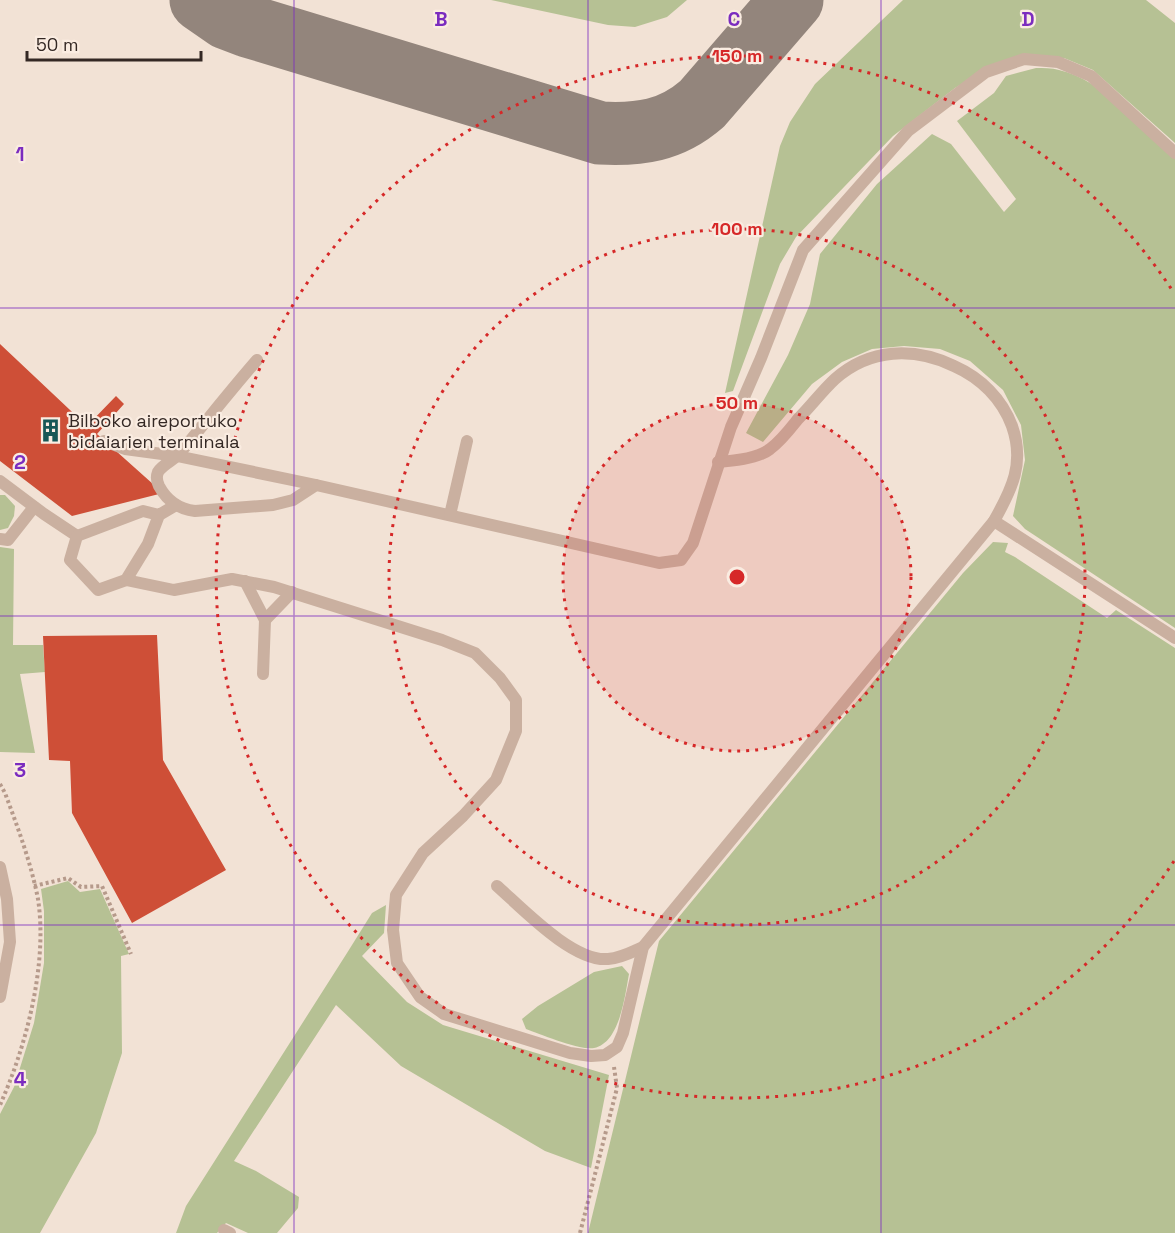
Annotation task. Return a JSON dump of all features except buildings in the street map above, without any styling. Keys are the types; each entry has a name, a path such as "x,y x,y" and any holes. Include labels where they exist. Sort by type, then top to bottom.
{"lane":[{"path":"104,441 125,449 177,456 316,485 659,563 681,560 693,543 718,462 803,250 908,131 986,72 1024,59 1058,62 1091,76 1175,153"},
{"path":"77,536 70,560 98,590 126,580 174,590 232,579 245,581 292,592 442,640 475,653 500,678 516,700 516,731 496,780 463,816 423,853 396,895 393,930 397,963 420,997 444,1014 570,1053 605,1055 617,1047 623,1033 644,947 994,520 1010,493 1018,466 1016,438 1007,411 988,388 960,369 937,358 910,353 889,353 863,360 836,378 770,450 736,461 718,462"},
{"path":"257,360 177,456 159,471 157,480 168,500 184,509 195,510 273,505 293,500 316,485"},
{"path":"450,515 467,441"},
{"path":"0,481 77,536"},
{"path":"126,580 148,544 159,515 176,505"},
{"path":"0,539 8,540 34,507"},
{"path":"77,536 143,511 159,515"},
{"path":"994,520 1175,638"},
{"path":"245,581 265,620 263,674"},
{"path":"265,620 292,592"},
{"path":"0,867 7,899 10,942 0,997"},
{"path":"498,886 565,945 589,957 606,959 620,957 644,947"}],"path":[{"path":"34,886 68,878 81,887 102,886 131,954"},
{"path":"580,1233 616,1088 612,1050"}],"green space":[{"path":"491,0 687,0 667,17 635,27 608,25"},
{"path":"903,0 1146,0 1175,23 1175,143 1093,70 1064,58 988,68 955,88 893,136 796,237 780,264 733,391 725,393 780,146 790,122 815,84"},
{"path":"1036,68 1059,70 1091,83 1122,106 1175,158 1175,628 1025,529 1013,516 1025,460 1021,425 1003,390 970,361 940,349 904,346 872,349 842,362 812,384 763,442 746,433 788,355 810,304 820,254 877,184 932,134 951,144 1004,212 1016,199 957,121 994,93 1006,76"},
{"path":"0,495 5,495 15,506 14,516 8,528 0,530"},
{"path":"993,542 1008,543 1005,552 1107,618 1116,610 1175,648 1175,1233 588,1233 659,941 963,573"},
{"path":"0,547 14,549 13,645 43,645 45,672 20,674 35,753 0,752"},
{"path":"68,881 80,892 100,889 129,954 121,956 122,1053 96,1133 40,1233 0,1233 0,1114 14,1087 34,1023 44,963 44,911 41,889"},
{"path":"386,905 384,933 362,956 407,1002 443,1025 609,1075 591,1168 545,1151 401,1066 336,1005 234,1161 256,1171 299,1197 298,1208 277,1233 248,1233 226,1223 217,1233 176,1233 186,1206 372,913"},
{"path":"622,966 629,974 623,1005 615,1028 603,1044 594,1048 580,1047 526,1029 522,1019 538,1006 594,972"}],"taxiway":[{"path":"201,0 227,18 248,26 600,133 642,132 667,126 690,113 702,104 792,0"}],"place":[{"name":"Bilboko aireportuko bidaiarien terminala","path":"50,430"}]}
